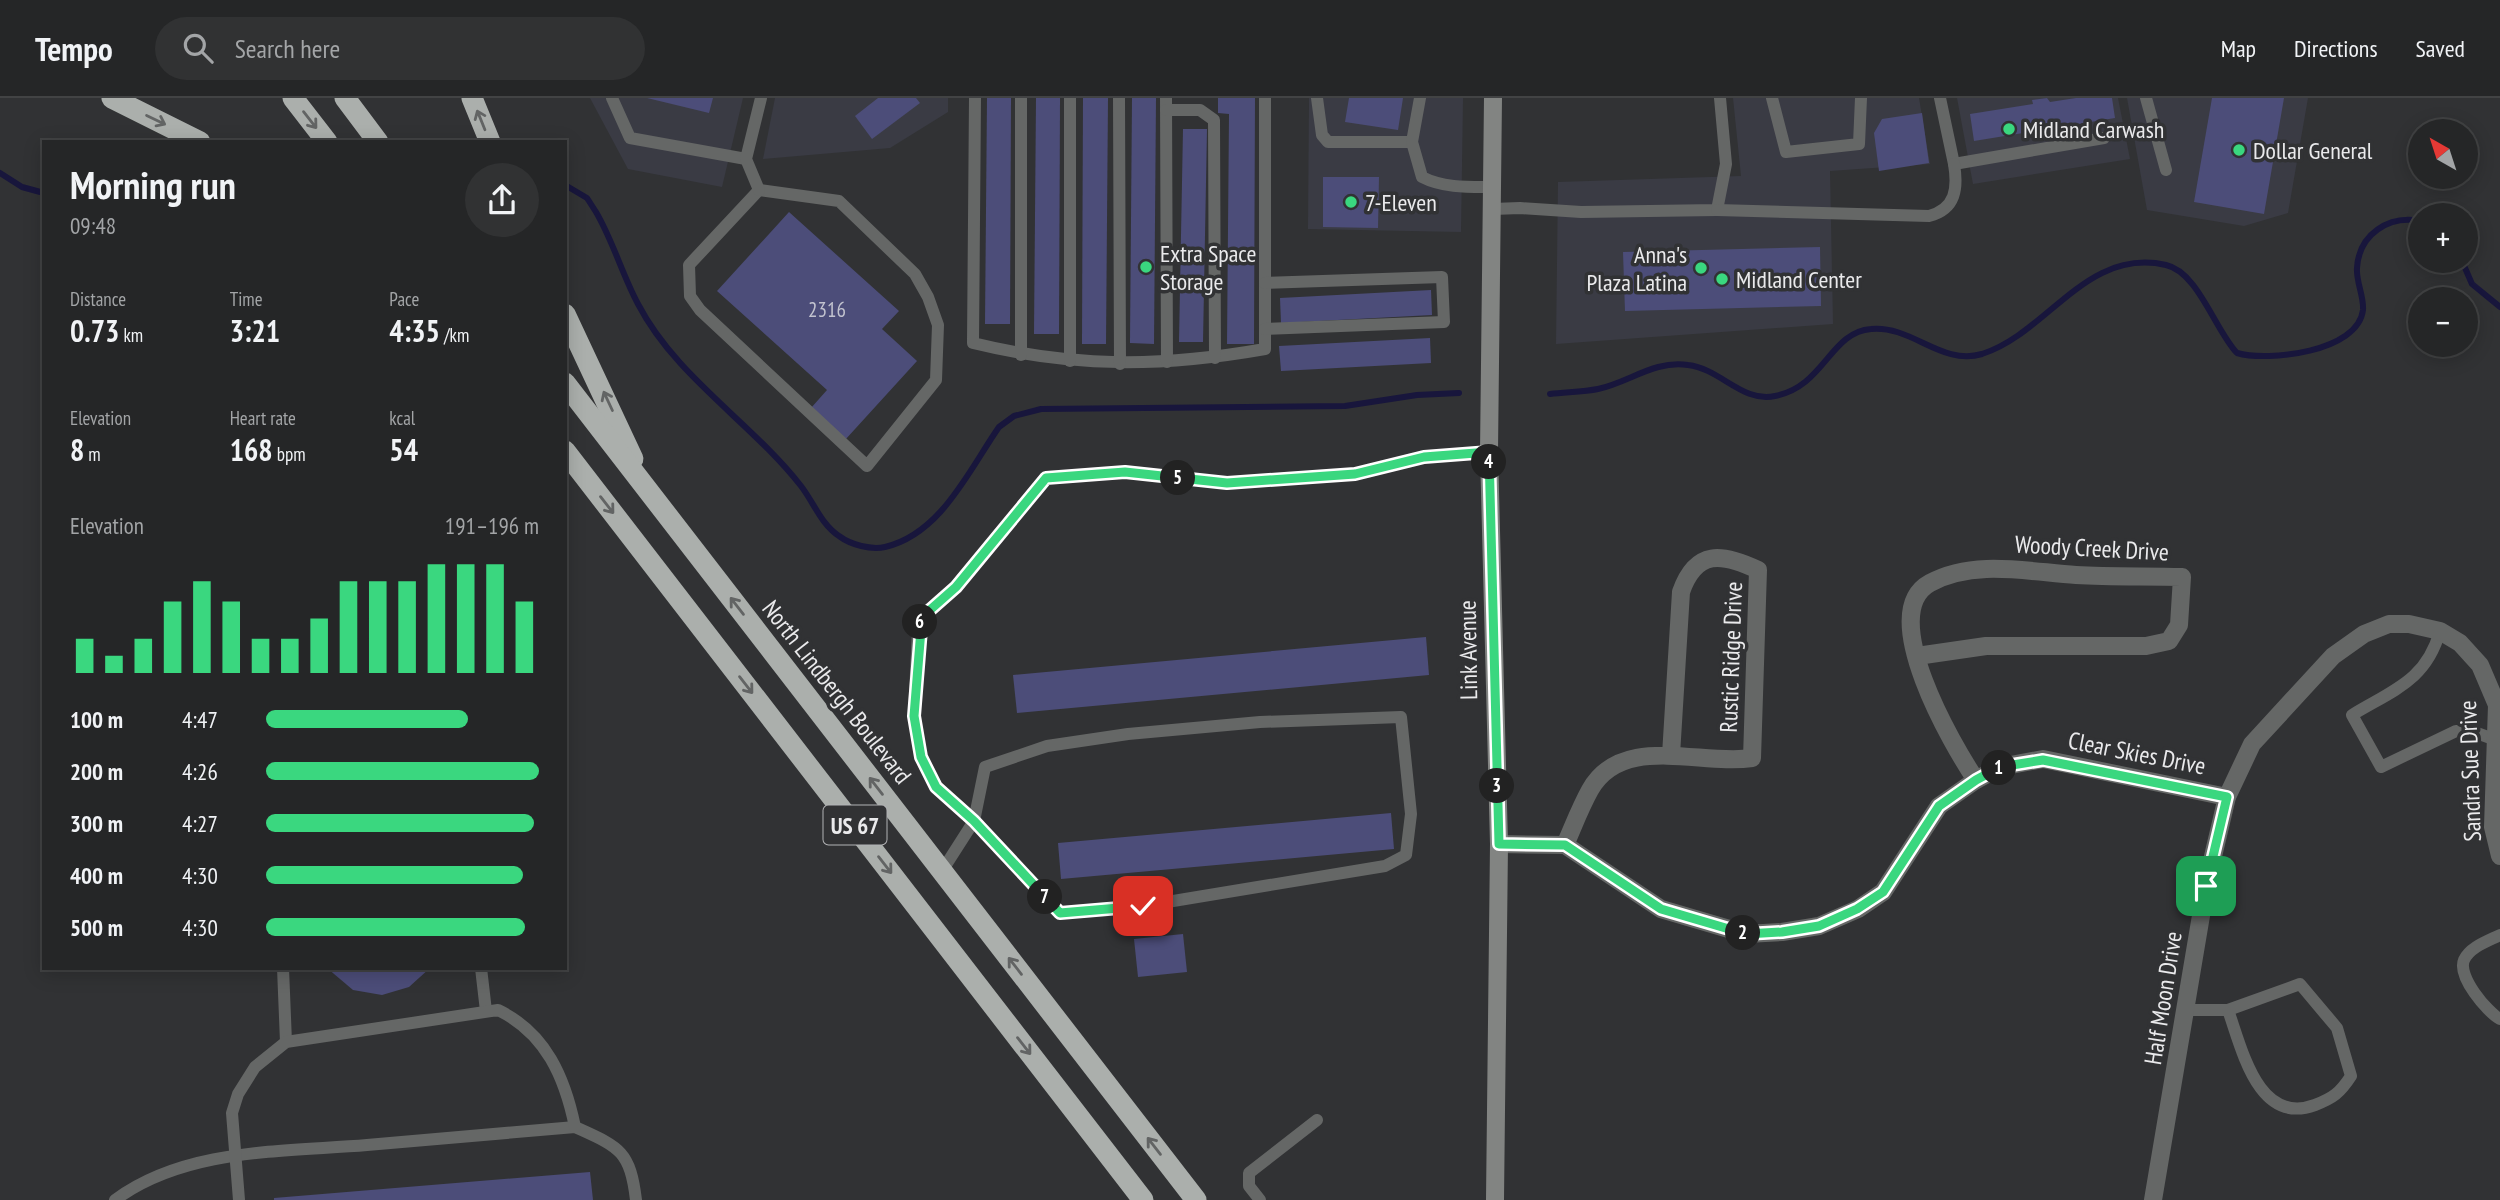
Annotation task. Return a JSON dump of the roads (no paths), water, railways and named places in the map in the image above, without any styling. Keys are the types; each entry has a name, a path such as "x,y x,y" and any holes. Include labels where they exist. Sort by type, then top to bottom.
{"highway":[{"path":"112,98 196,140"},
{"path":"293,98 325,140"},
{"path":"345,98 376,140"},
{"path":"472,98 489,140"},
{"path":"567,318 606,396 645,486"},
{"name":"North Lindbergh Boulevard","path":"567,386 1196,1200"},
{"name":"US 67","path":"567,454 1143,1200"}],"street":[{"name":"Link Avenue","path":"1493,98 1489,452 1499,844 1495,1200"},
{"name":"Rustic Ridge Drive","path":"1565,845 1590,789 1598,778 1636,757 1671,755 1736,760 1752,758 1758,570 1739,561 1718,558 1700,562 1688,571 1681,592 1671,755"},
{"name":"Woody Creek Drive","path":"1917,656 1986,646 2146,646 2169,641 2179,625 2182,577 2076,575 2001,568 1958,573 1928,584 1916,598 1911,619 1917,656 1931,705 1976,780"},
{"name":"Sandra Sue Drive","path":"2389,624 2409,624 2440,631 2460,643 2480,665 2491,686 2497,705 2493,827 2500,856"},
{"name":"Half Moon Drive","path":"2153,1200 2206,886 2227,797 2252,744 2333,656 2364,634 2389,624"},
{"name":"Clear Skies Drive","path":"1565,845 1661,909 1746,934 1782,932 1819,926 1857,909 1883,892 1939,806 2000,767 2043,760 2227,797"},
{"path":"1499,844 1565,845"}],"lane":[{"path":"612,98 630,138 746,159"},
{"path":"759,190 746,159 761,98"},
{"path":"975,98 973,343 1021,355 1120,364 1214,358 1265,349 1265,98"},
{"path":"1021,98 1021,355"},
{"path":"1070,98 1070,361"},
{"path":"1119,98 1120,364"},
{"path":"1317,98 1322,135 1328,142 1412,142"},
{"path":"1420,98 1412,142 1422,177 1454,185 1492,187"},
{"path":"1717,210 1726,164 1720,98"},
{"path":"1772,98 1786,152 1859,144 1861,98"},
{"path":"1493,209 1605,213 1717,210 1929,216 1940,213 1952,202 1958,186 1940,98"},
{"path":"2146,98 2166,170"},
{"path":"1167,362 1166,104 1200,104 1214,120 1214,358"},
{"path":"1954,164 2104,138"},
{"path":"759,190 839,201 915,274 928,297 937,325 936,380 867,466 700,310 690,296 689,265 759,190"},
{"path":"1265,283 1442,276 1444,323 1265,329"},
{"path":"942,871 974,821 985,767 1047,746 1128,734 1260,722 1401,717 1412,814 1406,855 1385,866 1143,906 1060,913 974,821 936,787 921,757 914,716 918,630 922,617 956,587 1046,478 1125,472 1227,483 1355,474 1424,457 1489,452"},
{"path":"2440,631 2433,656 2417,676 2351,715 2381,768 2456,731 2474,732 2496,740"},
{"path":"2500,935 2472,950 2463,962 2463,971 2483,1007 2500,1019"},
{"path":"283,970 286,1042"},
{"path":"481,970 486,1011"},
{"path":"2187,1010 2228,1010 2300,984 2337,1028 2351,1076 2338,1096 2306,1108 2289,1110 2271,1100 2256,1083 2228,1010"},
{"path":"239,1200 232,1112 238,1094 255,1067 286,1042 498,1010 512,1016 542,1042 567,1089 575,1127"},
{"path":"1260,1200 1249,1186 1249,1173 1317,1120"},
{"path":"115,1200 146,1179 175,1169 236,1156 575,1127 612,1144 632,1167 636,1200"}],"waterway":[{"path":"0,173 22,187 42,192"},
{"path":"567,186 587,198 596,212 638,304 672,354 781,463 833,531 849,542 861,546 885,547 905,540 922,529 952,498 999,427 1014,416 1041,409 1345,406 1417,395 1459,393"},
{"path":"1550,394 1598,389 1653,369 1676,364 1700,368 1752,395 1775,396 1792,391 1805,382 1846,339 1857,332 1871,329 1900,333 1953,355 1982,354 2027,329 2090,280 2113,268 2138,263 2166,265 2188,278 2237,353 2269,356 2310,351 2346,336 2357,324 2363,310 2357,268 2363,245 2387,224 2408,220"},
{"path":"2467,273 2472,284 2500,307"}],"place":[{"name":"Midland Carwash","path":"2009,129"},
{"name":"Dollar General","path":"2239,150"},
{"name":"7-Eleven","path":"1351,202"},
{"name":"Extra Space Storage","path":"1146,267"},
{"name":"Anna's Plaza Latina","path":"1701,268"},
{"name":"Midland Center","path":"1722,279"}]}
